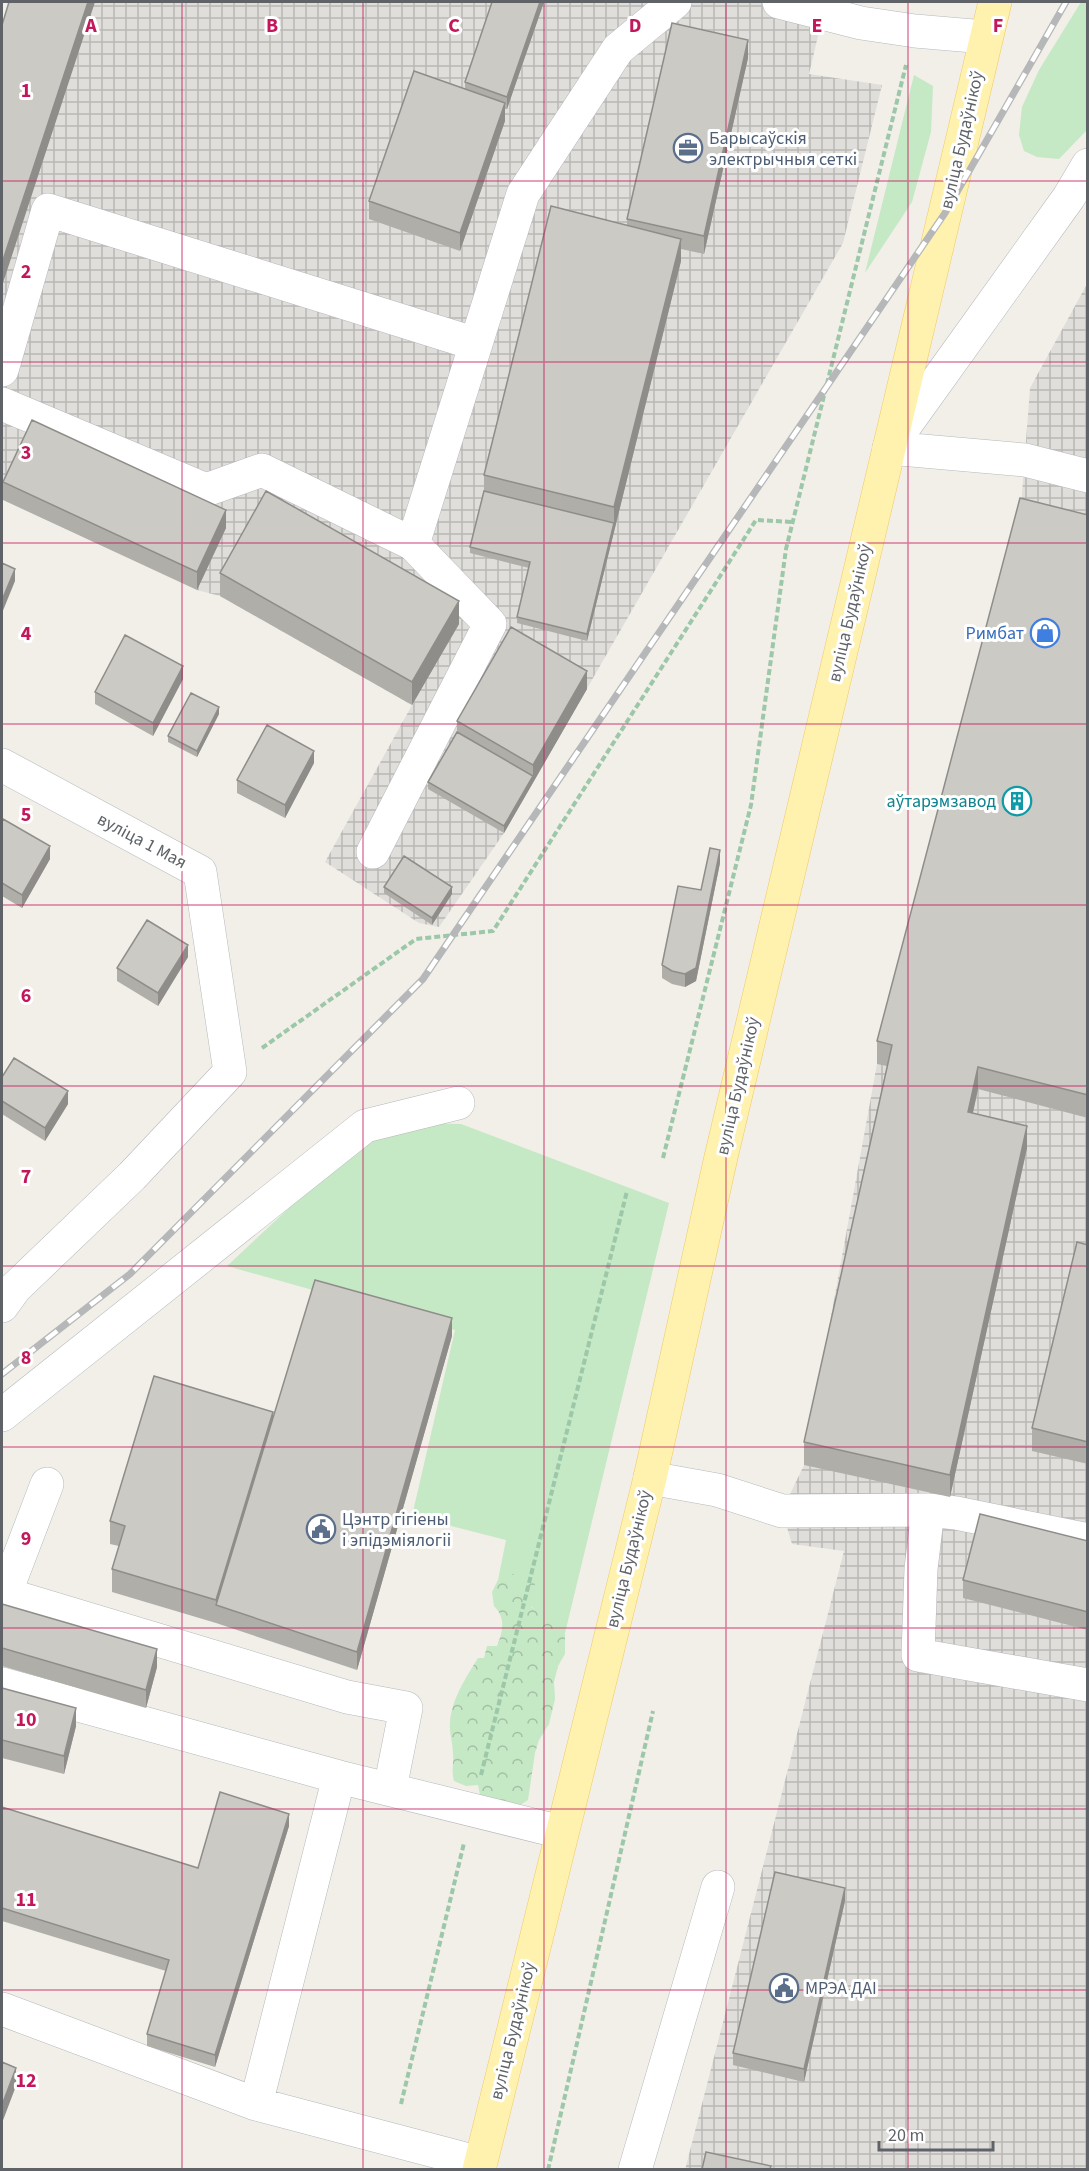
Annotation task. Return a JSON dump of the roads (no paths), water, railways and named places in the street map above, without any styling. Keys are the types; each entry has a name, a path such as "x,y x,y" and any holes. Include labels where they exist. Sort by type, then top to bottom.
{"main road":[{"name":"вуліца Будаўнікоў","path":"480,2166 650,1478 722,1156 995,2"}],"street":[{"path":"413,544 523,194 618,49 675,2"},
{"path":"779,2 861,22 915,31 986,37"},
{"path":"889,448 1069,197 1088,165"},
{"path":"2,370 48,210 476,344"},
{"path":"2,404 206,490 262,470 413,544 490,624 373,852"},
{"path":"889,448 1025,460 1088,476"},
{"name":"вуліца 1 Мая","path":"2,765 200,872 230,1072 132,1176 15,1288 2,1306"},
{"path":"2,1415 364,1126 459,1104"},
{"path":"650,1478 717,1490 782,1511 928,1510 956,1513 1088,1540"},
{"path":"47,1484 5,1594 346,1697 406,1708 390,1789"},
{"path":"928,1510 921,1569 918,1655 1088,1685"},
{"path":"2,1684 339,1777 561,1832"},
{"path":"256,2104 339,1777"},
{"path":"635,2169 717,1887"},
{"path":"2,2009 256,2104 393,2139 480,2166"}],"railway":[{"path":"2,1374 130,1274 423,979 945,213 1066,2"}],"place":[{"name":"Барысаўскія электрычныя сеткі","path":"688,148"},
{"name":"Римбат","path":"1045,633"},
{"name":"аўтарэмзавод","path":"1017,801"},
{"name":"Цэнтр гігіены і эпідэміялогіі","path":"321,1529"},
{"name":"МРЭА ДАІ","path":"784,1988"}]}
